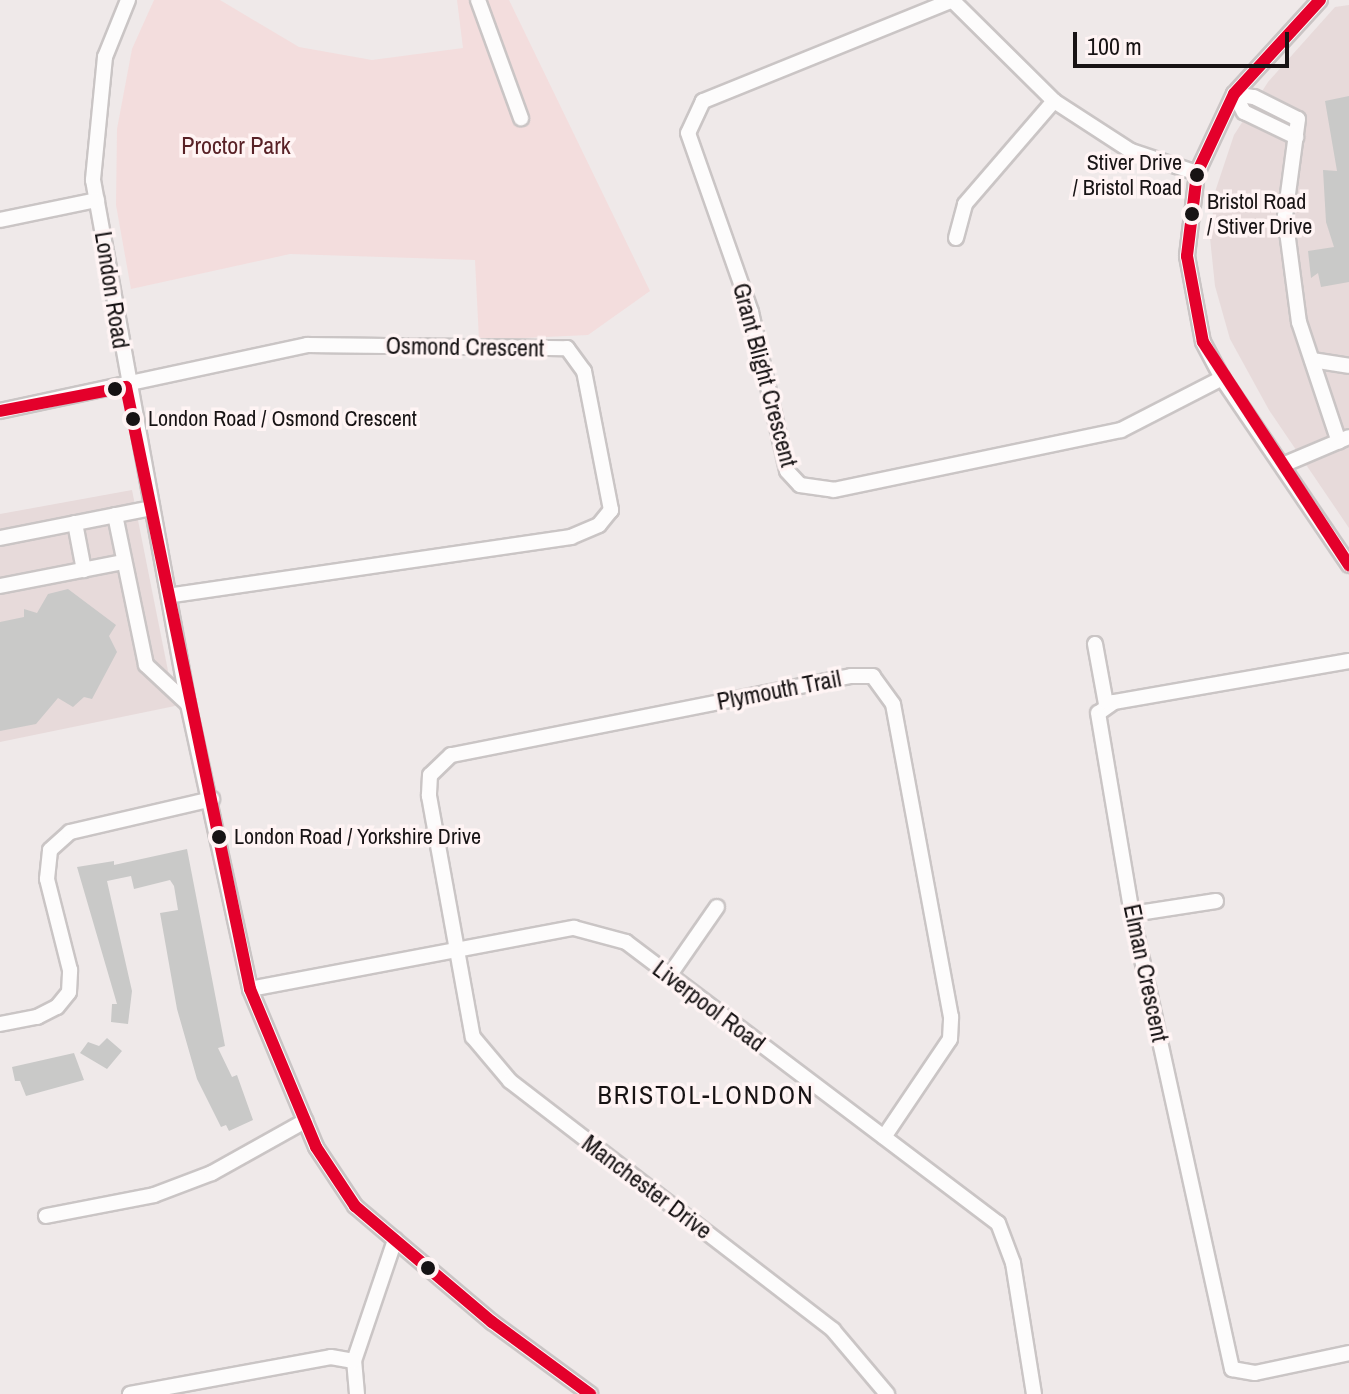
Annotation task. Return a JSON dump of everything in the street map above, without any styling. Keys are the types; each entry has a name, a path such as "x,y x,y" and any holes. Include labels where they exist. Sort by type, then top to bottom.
{"street":[{"path":"478,0 521,118"},
{"path":"952,0 1054,101 1131,151 1197,173"},
{"name":"Grant Blight Crescent","path":"952,0 703,101 688,133 751,312 787,471 800,485 834,490 1121,430 1222,378"},
{"path":"1320,0 1234,94 1197,173 1187,256 1203,342 1222,378 1285,464 1349,565"},
{"name":"London Road","path":"123,2 105,57 93,180 126,387 188,704 212,799 250,989 305,1121 355,1206 492,1322 590,1394"},
{"path":"1234,94 1254,97 1298,119 1285,216 1299,322 1344,439 1285,464"},
{"path":"1234,94 1244,112 1296,137"},
{"path":"956,238 973,192 1054,101"},
{"path":"0,220 97,200"},
{"name":"Osmond Crescent","path":"126,387 307,345 567,348 584,371 611,510 599,525 571,537 169,596"},
{"path":"1312,360 1349,366"},
{"path":"0,411 126,387"},
{"path":"0,538 151,508"},
{"path":"115,515 146,665 188,704"},
{"path":"75,523 84,570"},
{"path":"0,586 124,562"},
{"path":"1095,644 1106,704 1349,661"},
{"name":"Plymouth Trail","path":"458,950 429,796 430,775 451,755 851,676 873,676 893,704 951,1017 950,1039 884,1137"},
{"name":"Elman Crescent","path":"1106,704 1098,713 1132,914 1232,1369 1255,1373 1349,1353"},
{"path":"0,1024 37,1017 57,1007 69,992 70,970 47,879 50,850 70,832 212,799"},
{"path":"1132,914 1216,901"},
{"path":"669,976 717,907"},
{"name":"Liverpool Road","path":"250,989 574,928 626,942 998,1223 1013,1263 1034,1394"},
{"name":"Manchester Drive","path":"458,950 473,1037 510,1081 833,1330 887,1394"},
{"path":"46,1216 154,1195 212,1173 305,1121"},
{"path":"357,1394 354,1361 395,1240"},
{"path":"130,1394 331,1357 354,1361"}],"shaded area":[{"path":"1349,5 1349,528 1269,410 1230,339 1215,286 1210,238 1215,192 1234,135 1268,82 1335,7"},
{"path":"132,490 175,706 0,742 0,514"}],"green space":[{"name":"Proctor Park","path":"154,0 220,0 299,47 372,60 463,48 457,0 509,0 650,291 588,335 479,340 475,260 290,254 131,289 116,205 117,129 132,49"}],"building":[{"path":"1349,96 1349,282 1321,287 1318,273 1311,278 1308,251 1334,247 1326,222 1323,170 1337,171 1325,101"},
{"path":"68,589 116,625 109,636 117,652 92,699 84,697 73,707 58,698 36,724 0,731 0,622 24,617 24,609 37,613 48,594"},
{"path":"187,849 225,1046 218,1048 232,1077 237,1075 253,1120 229,1131 226,1125 221,1127 197,1079 177,1009 160,913 178,910 174,886 170,880 134,889 131,876 107,881 132,991 128,1024 111,1022 112,1004 117,1004 77,867 114,861 114,865"},
{"path":"107,1038 122,1051 107,1069 80,1053 88,1042 99,1046"},
{"path":"74,1053 84,1080 26,1096 20,1081 15,1081 12,1067"}],"transit line":[{"path":"1320,0 1234,94 1197,173 1187,256 1203,342 1349,565"},
{"path":"0,411 126,387 250,989 316,1147 355,1206 492,1322 590,1394"}],"place":[{"name":"Stiver Drive / Bristol Road","path":"1197,175"},
{"name":"Bristol Road / Stiver Drive","path":"1192,214"},
{"name":"London Road / Osmond Crescent","path":"133,419"},
{"name":"London Road / Yorkshire Drive","path":"219,837"}],"district":[{"name":"BRISTOL-LONDON","path":"706,1095"}]}
